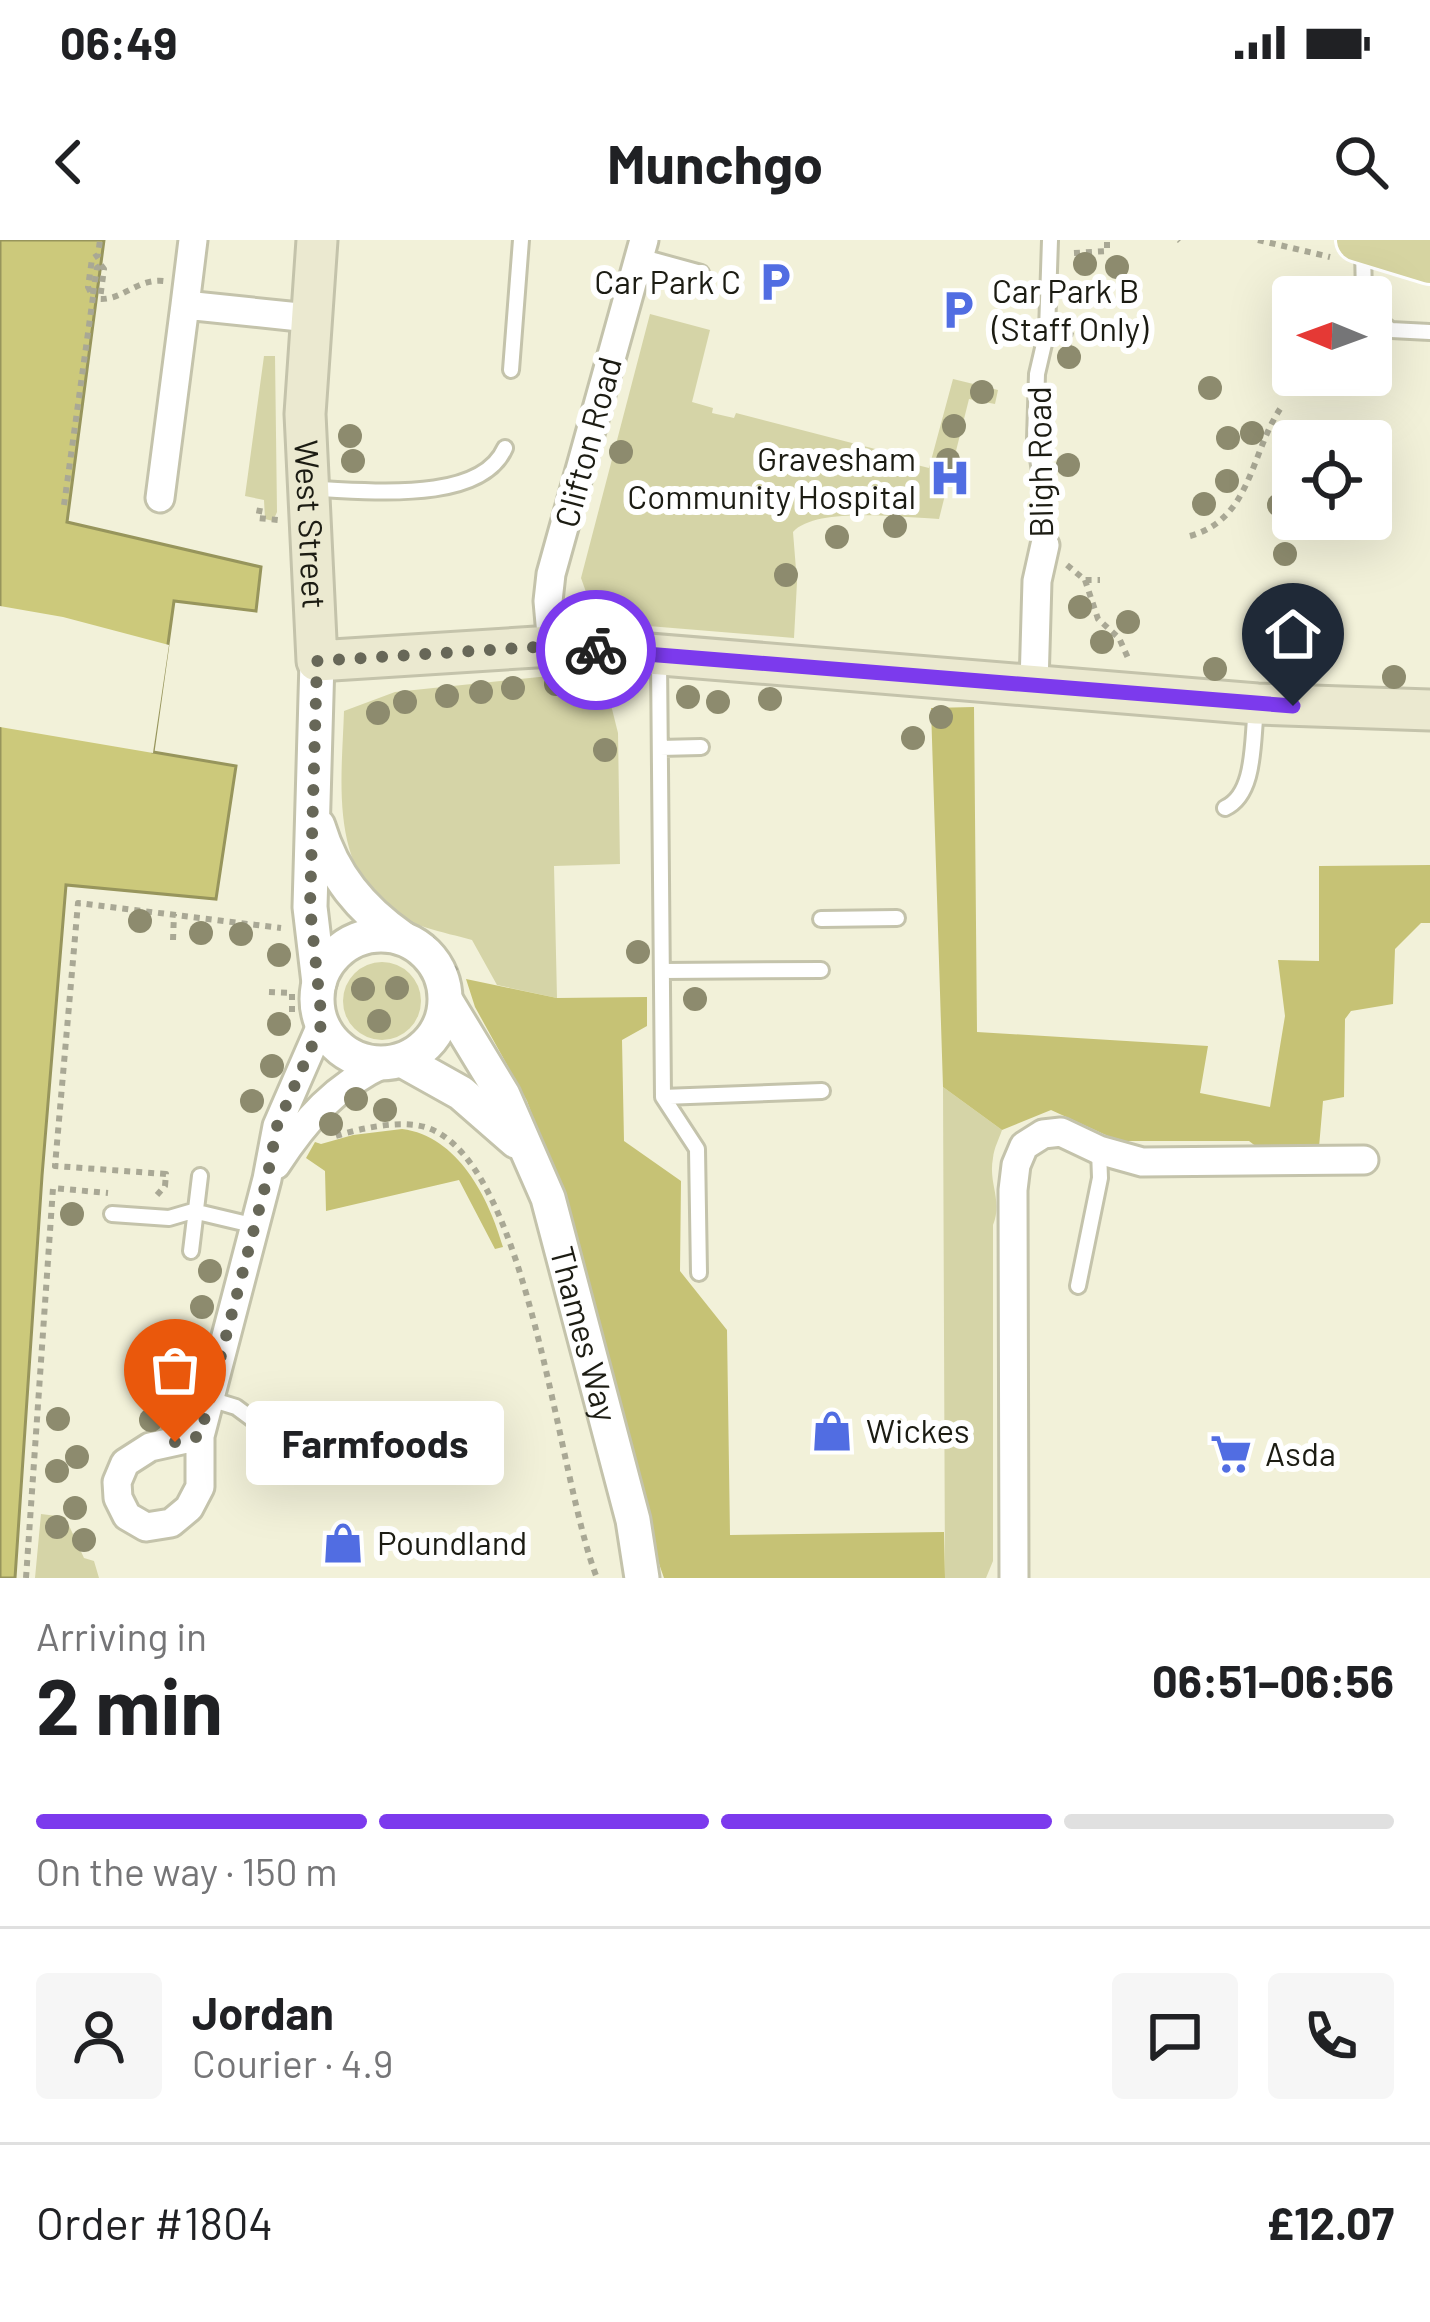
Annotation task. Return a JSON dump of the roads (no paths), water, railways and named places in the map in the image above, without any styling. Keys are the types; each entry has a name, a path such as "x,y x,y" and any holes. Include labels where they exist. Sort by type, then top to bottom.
{"main road":[{"name":"West Street","path":"317,240 305,414 317,661"},
{"path":"1359,246 1430,262"},
{"path":"317,661 552,646 1257,704 1430,710"}],"street":[{"path":"160,498 193,240"},
{"name":"Clifton Road","path":"552,646 551,574 641,248"},
{"path":"184,305 309,318"},
{"name":"Bligh Road","path":"1034,684 1037,581 1054,554"},
{"name":"West Street","path":"317,661 310,907 319,983"},
{"name":"West Street","path":"312,807 324,845 342,878 366,912 402,938"},
{"path":"267,1179 298,1130 323,1102 356,1077 393,1062 432,1039 446,1001 443,980 420,947 381,934 342,948 319,983 317,1003 322,1023 348,1054 393,1062"},
{"name":"Thames Way","path":"446,1001 503,1095 548,1198 643,1578"},
{"path":"200,1436 277,1126 322,1023"},
{"name":"Thames Way","path":"393,1062 461,1093 526,1151"},
{"path":"1014,1578 1016,1165 1024,1147 1043,1134 1061,1132 1099,1150 1142,1162 1364,1160"},
{"name":"Thames Way","path":"632,1520 654,1578"}],"lane":[{"path":"511,370 521,240"},
{"name":"Bligh Road","path":"1050,240 1035,354 1035,439 1054,554"},
{"path":"1359,246 1362,276"},
{"path":"641,248 701,273"},
{"path":"1392,330 1430,332"},
{"path":"308,489 417,501 481,475 494,466 505,448"},
{"path":"659,655 663,1097 697,1149 699,1273"},
{"path":"1225,808 1239,802 1246,789 1257,704"},
{"path":"660,748 700,747"},
{"path":"820,919 897,918"},
{"path":"662,971 821,970"},
{"path":"663,1097 822,1091"},
{"path":"1078,1286 1100,1178 1099,1150"},
{"path":"190,1251 200,1176"},
{"path":"112,1214 169,1218 193,1211 252,1225"},
{"path":"211,1399 236,1407 326,1474"}],"place":[{"name":"Car Park C","path":"775,282"},
{"name":"Car Park B (Staff Only)","path":"958,310"},
{"name":"Gravesham Community Hospital","path":"950,478"},
{"name":"Wickes","path":"832,1431"},
{"name":"Farmfoods","path":"175,1442"},
{"name":"Asda","path":"1231,1454"},
{"name":"Poundland","path":"343,1543"}]}
